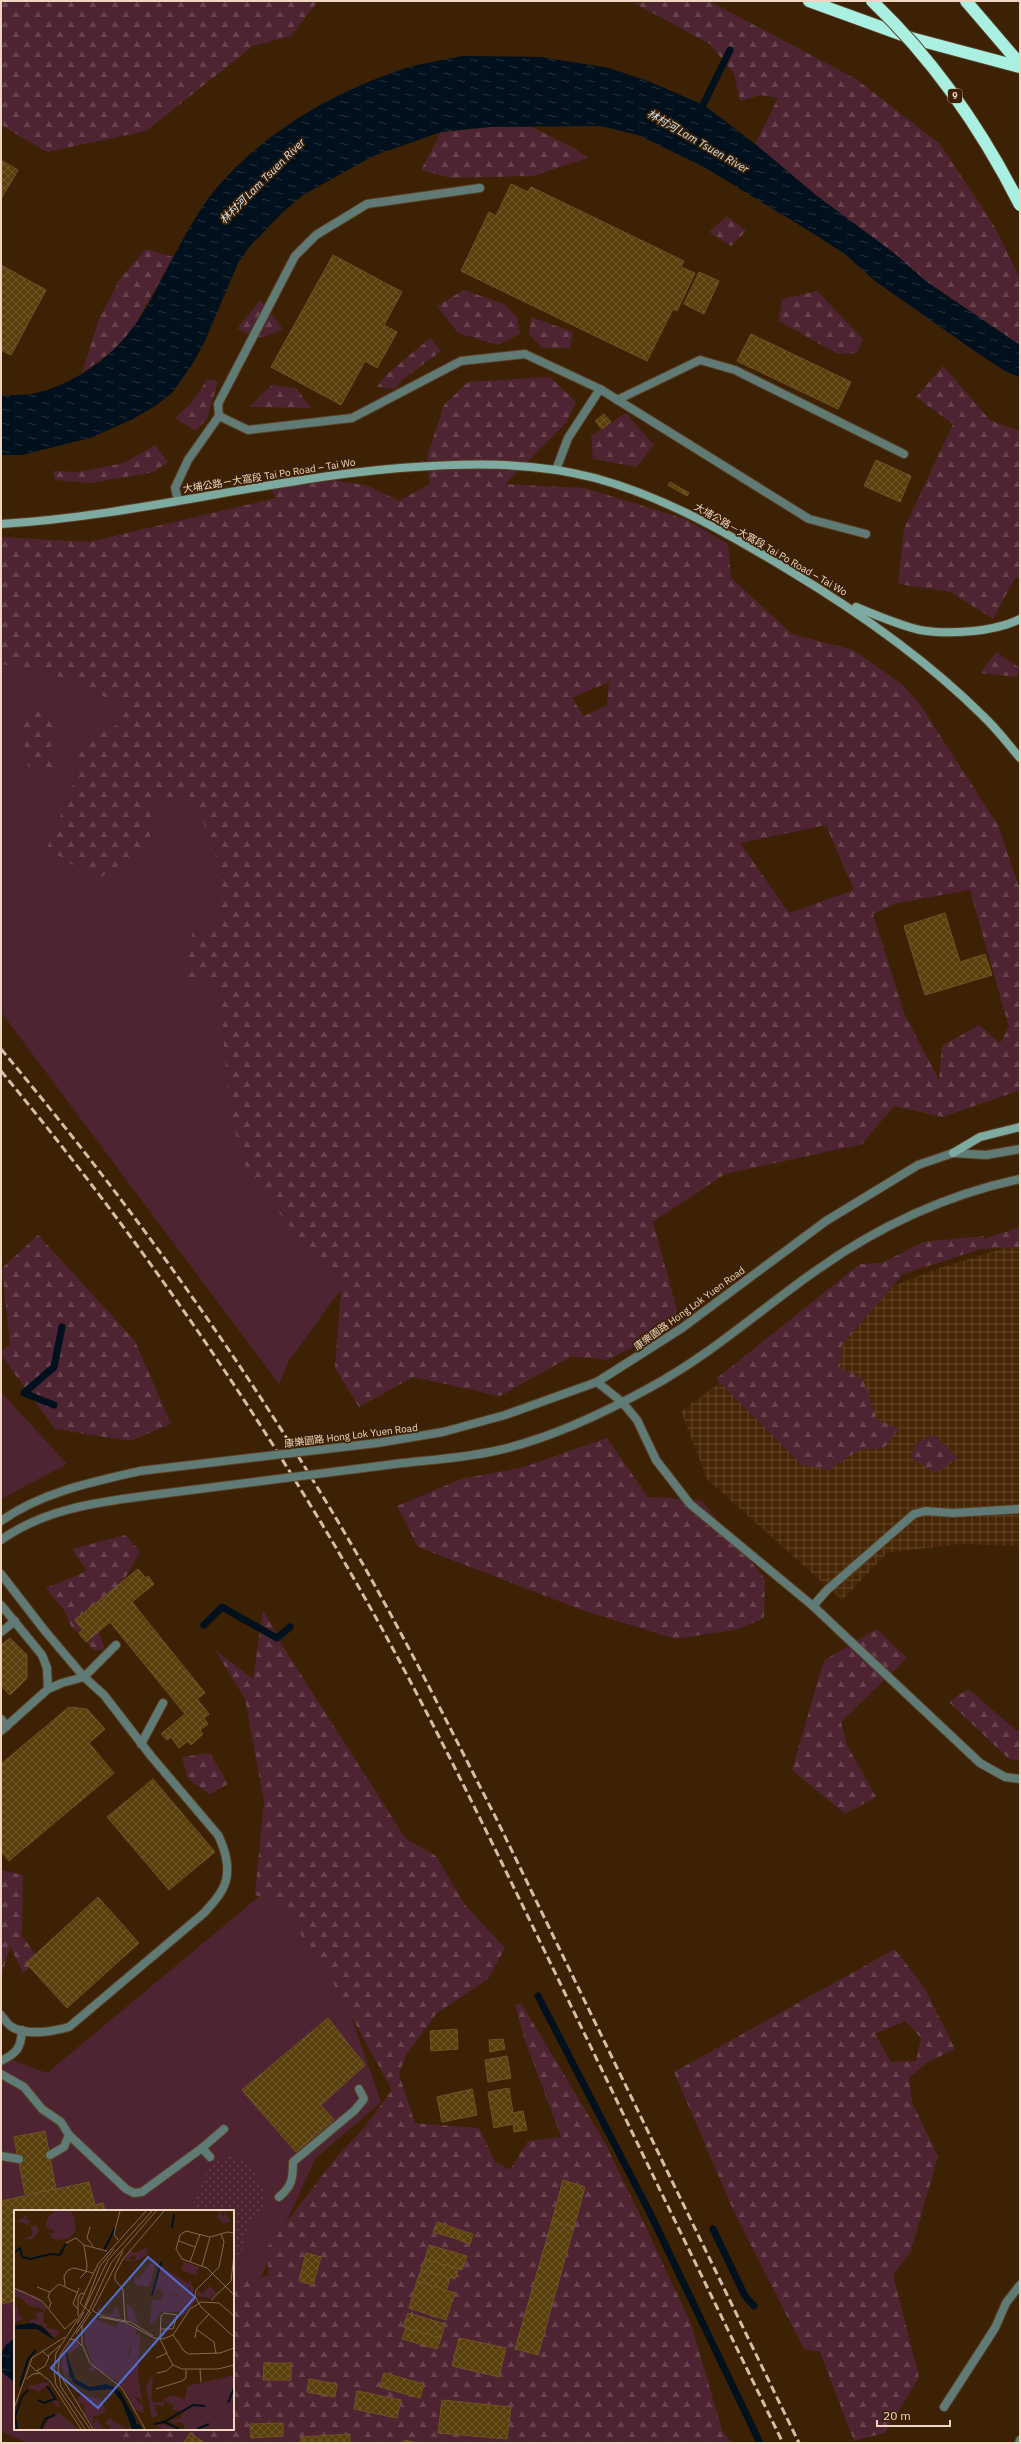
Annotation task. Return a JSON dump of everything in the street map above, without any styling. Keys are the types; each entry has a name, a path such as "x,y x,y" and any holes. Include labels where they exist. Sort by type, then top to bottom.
{"highway":[{"path":"809,1 911,38 1020,66"},
{"name":"9","path":"872,1 921,54 960,102 1004,174 1020,205"},
{"path":"966,1 1020,66"}],"main road":[{"name":"大埔公路－大窩段 Tai Po Road – Tai Wo","path":"1,524 104,512 338,473 426,466 500,463 556,470 595,478 651,497 686,511 845,604 893,638 984,716 1020,758"},
{"name":"大埔公路－大窩段 Tai Po Road – Tai Wo","path":"845,604 920,630 949,632 984,630 1020,619"},
{"path":"953,1153 980,1137 1020,1127"}],"street":[{"path":"178,500 175,488 188,460 219,416 218,404 295,256 316,235 367,204 480,188"},
{"path":"219,416 248,430 352,418 461,361 525,354 600,389 809,519 866,534"},
{"path":"617,400 700,360 736,370 904,454"},
{"path":"556,470 568,438 600,389"},
{"name":"康樂園路 Hong Lok Yuen Road","path":"1,1521 35,1502 65,1490 140,1471 377,1443 444,1432 497,1417 597,1382 682,1328 826,1221 918,1165 953,1153 986,1155 1020,1149"},
{"path":"1,1540 31,1522 53,1513 117,1500 483,1453 520,1445 585,1420 652,1387 701,1356 813,1272 884,1228 966,1193 1020,1179"},
{"path":"597,1382 622,1402 637,1420 656,1460 690,1504 813,1606 980,1763 1005,1777 1020,1779"},
{"path":"813,1606 826,1590 914,1514 925,1511 953,1513 1020,1509"},
{"path":"1,1574 84,1677 104,1695 142,1744 218,1835 223,1844 227,1866 222,1890 204,1913 69,2027 55,2030 22,2030 12,2027 1,2016"},
{"path":"1,1605 42,1654 47,1668 48,1689"},
{"path":"3,1629 15,1621"},
{"path":"1,1720 4,1729 48,1689 62,1683 84,1677 116,1645"},
{"path":"142,1744 163,1703"},
{"path":"1,2061 15,2053 21,2039 22,2030"},
{"path":"1,2074 24,2087 42,2109 61,2122 68,2135 126,2189 134,2193 142,2192 224,2130"},
{"path":"279,2197 288,2189 293,2181 293,2162 355,2110 364,2099 359,2089"},
{"path":"50,2154 64,2147 68,2135"},
{"path":"202,2148 210,2157"},
{"path":"1,2156 18,2159"},
{"path":"944,2407 996,2328 1006,2303 1020,2285"}],"shaded area":[{"path":"1020,1243 1020,1546 960,1544 887,1553 842,1600 707,1479 681,1411 805,1321 934,1270"}],"green space":[{"path":"1,1 318,1 291,36 253,46 146,131 47,152 1,125"},
{"path":"709,1 856,79 940,144 996,229 1020,279 1020,345 927,282 894,253 817,196 755,144 778,98 761,95 740,101 734,74 710,44 634,3"},
{"path":"490,127 532,127 574,148 588,158 533,176 451,178 421,170 441,132"},
{"path":"727,216 746,231 731,246 709,232"},
{"path":"146,249 173,257 132,330 114,350 82,373 99,319 120,279"},
{"path":"464,290 504,304 517,317 520,334 498,345 458,333 437,306"},
{"path":"817,291 863,339 857,353 838,354 779,321 782,299"},
{"path":"260,300 283,329 262,338 237,329"},
{"path":"531,317 573,332 570,348 542,348 529,334"},
{"path":"430,338 441,351 403,379 395,389 377,387 386,375"},
{"path":"943,366 990,420 1020,431 1020,578 1015,578 993,619 951,592 898,584 904,529 953,424 916,397"},
{"path":"550,377 576,402 566,423 505,484 585,488 685,519 728,544 731,578 792,634 853,650 903,685 921,706 998,825 1020,890 1020,1090 943,1117 894,1106 862,1144 725,1174 653,1222 677,1310 666,1331 607,1360 572,1356 500,1396 413,1377 359,1407 335,1368 341,1289 248,1174 229,1111 219,981 180,981 194,927 219,927 215,846 188,793 152,804 150,846 96,880 47,848 75,780 76,740 117,725 128,709 70,679 1,664 1,537 89,542 276,498 265,478 298,475 366,485 399,501 430,484 427,457 444,405 468,382","holes":["609,682 607,705 584,716 572,698","826,825 854,890 789,913 740,843","970,890 1009,1027 1000,1043 979,1025 942,1046 939,1080 904,1013 873,914 897,903"]},
{"path":"207,380 218,381 207,419 195,431 175,418 191,403"},
{"path":"272,385 296,388 311,408 249,407"},
{"path":"626,413 654,445 637,467 593,459 591,436"},
{"path":"155,445 168,462 154,472 89,483 55,480 53,471 79,472 124,463"},
{"path":"996,652 1020,668 1017,677 980,673"},
{"path":"1,664 70,679 129,709 117,725 76,740 75,780 47,848 150,846 152,804 189,793 215,846 219,927 180,981 219,980 229,1111 341,1289 289,1361 279,1384 1,1012"},
{"path":"41,710 59,728 51,747 62,768 52,775 29,770 20,716"},
{"path":"1020,1227 1020,1247 981,1249 903,1274 842,1345 840,1367 863,1379 877,1419 899,1429 884,1448 859,1450 829,1470 802,1465 716,1379 860,1264 882,1263 923,1242 984,1236 984,1239"},
{"path":"38,1235 135,1341 171,1424 130,1441 55,1429 1,1355 1,1351 10,1345 2,1268"},
{"path":"1,1392 67,1464 1,1499"},
{"path":"934,1435 958,1458 936,1473 910,1458 916,1443"},
{"path":"607,1438 648,1497 701,1500 765,1579 764,1618 739,1629 676,1639 582,1610 418,1547 397,1506 461,1479 524,1467"},
{"path":"125,1535 140,1551 112,1602 94,1618 105,1649 95,1651 71,1626 64,1610 46,1588 87,1571 72,1549"},
{"path":"263,1610 287,1653 406,1839 436,1856 465,1905 505,1948 488,1979 436,2014 406,2055 399,2074 415,2123 479,2128 495,2162 510,2170 528,2141 561,2137 525,2040 515,2005 521,2003 605,2143 642,2219 691,2324 722,2430 732,2443 119,2443 127,2430 234,2430 234,2285 269,2275 266,2249 335,2159 364,2128 392,2090 318,1956 297,1930 279,1901 255,1895 264,1801 245,1699 215,1650 253,1679"},
{"path":"877,1629 907,1658 841,1722 847,1745 876,1797 845,1814 792,1770 824,1660"},
{"path":"968,1689 1017,1731 1020,1729 1020,1761 1009,1759 949,1702"},
{"path":"210,1753 228,1784 210,1794 188,1779 182,1757"},
{"path":"298,1864 381,2102 315,2159 237,2330 234,2329 234,2210 14,2210 14,2430 142,2430 140,2443 27,2443 1,2431 1,2056 47,2073"},
{"path":"1,1870 23,1875 22,1936 40,1960 23,1973 10,1946 1,1978"},
{"path":"895,1949 925,1989 955,2049 928,2062 909,2078 912,2102 938,2157 910,2253 893,2275 919,2377 885,2433 854,2441 820,2352 804,2349 734,2212 674,2072","holes":["906,2021 921,2038 916,2061 891,2062 875,2034"]},
{"path":"228,2156 248,2163 266,2191 264,2208 247,2229 242,2251 234,2262 234,2210 191,2210 203,2178 214,2161"}],"water":[{"name":"林村河 Lam Tsuen River","path":"462,56 541,57 609,68 648,81 704,105 755,144 817,196 894,253 927,282 1020,345 1020,377 1005,371 979,354 875,281 845,254 806,229 704,167 638,135 601,126 490,127 441,132 373,156 303,195 283,212 250,246 238,263 205,341 193,363 172,393 155,406 133,419 90,438 22,455 1,455 1,396 31,394 60,385 87,371 111,352 122,341 144,312 185,236 208,200 221,183 259,146 303,115 350,90 375,79 408,68"},
{"path":"14,2339 14,2382 1,2371 1,2355 4,2348"}],"building":[{"path":"1,160 18,170 1,199"},
{"path":"511,184 528,192 531,187 684,261 681,267 695,273 677,311 673,309 647,361 461,271 489,212 496,216"},
{"path":"333,255 402,292 384,325 397,332 377,368 365,361 341,405 271,367"},
{"path":"1,265 46,290 11,355 1,350"},
{"path":"699,272 719,281 704,314 684,304"},
{"path":"751,334 851,382 838,409 737,361"},
{"path":"604,414 611,422 602,429 595,421"},
{"path":"876,460 911,476 900,502 864,486"},
{"path":"670,482 689,493 687,496 668,485"},
{"path":"945,913 960,962 985,954 992,975 925,995 904,926"},
{"path":"138,1569 146,1578 148,1576 154,1584 132,1602 205,1693 197,1699 209,1714 204,1718 208,1724 200,1730 203,1734 191,1745 188,1741 179,1748 171,1737 167,1740 161,1734 185,1714 110,1622 86,1642 79,1633 83,1630 75,1620"},
{"path":"10,1638 27,1655 27,1678 10,1695 1,1686 1,1645"},
{"path":"69,1707 87,1709 105,1729 89,1743 114,1773 9,1861 1,1851 1,1764"},
{"path":"153,1779 215,1852 169,1890 107,1817"},
{"path":"98,1897 139,1943 67,2008 26,1963"},
{"path":"328,2018 365,2065 321,2105 334,2120 296,2152 242,2090"},
{"path":"457,2029 458,2049 431,2051 430,2031"},
{"path":"503,2039 505,2049 490,2052 489,2040"},
{"path":"507,2056 511,2078 488,2082 485,2060"},
{"path":"509,2088 513,2113 523,2111 527,2130 514,2132 513,2124 494,2128 488,2092"},
{"path":"472,2089 477,2115 442,2122 437,2097"},
{"path":"45,2131 56,2189 25,2194 14,2137"},
{"path":"563,2180 585,2187 574,2227 552,2221"},
{"path":"89,2182 95,2205 103,2203 105,2210 14,2210 14,2301 1,2304 1,2201"},
{"path":"552,2221 574,2227 538,2355 515,2349"},
{"path":"437,2222 460,2230 457,2239 433,2232"},
{"path":"460,2230 473,2234 470,2244 457,2239"},
{"path":"429,2245 467,2256 462,2270 425,2259"},
{"path":"306,2253 321,2257 313,2285 299,2281"},
{"path":"425,2259 458,2269 455,2279 421,2270"},
{"path":"421,2270 450,2278 446,2291 417,2281"},
{"path":"417,2281 455,2293 446,2320 409,2308"},
{"path":"408,2313 445,2324 441,2338 403,2327"},
{"path":"406,2328 441,2338 437,2349 402,2339"},
{"path":"459,2338 506,2348 499,2377 452,2366"},
{"path":"264,2363 291,2363 291,2380 263,2380"},
{"path":"384,2373 424,2384 420,2398 380,2387"},
{"path":"309,2379 337,2384 335,2397 307,2392"},
{"path":"357,2391 401,2400 397,2418 354,2409"},
{"path":"442,2400 511,2407 507,2439 438,2433"},
{"path":"283,2423 283,2436 251,2438 250,2424"},
{"path":"190,2433 205,2443 184,2443"},
{"path":"350,2434 350,2443 301,2443 301,2437"},
{"path":"404,2440 416,2443 404,2443"}],"waterway":[{"path":"699,113 730,50"},
{"path":"54,1405 24,1393 54,1367 62,1327"},
{"path":"204,1625 222,1607 277,1638 290,1627"},
{"path":"538,1996 649,2211 760,2443"},
{"path":"713,2229 745,2296 754,2306"}],"railway":[{"path":"1,1049 99,1171 192,1297 280,1427 361,1561 413,1657 496,1818 799,2443"},
{"path":"1,1071 43,1122 123,1226 199,1333 236,1387 306,1498 372,1610 462,1782 783,2443"}]}
